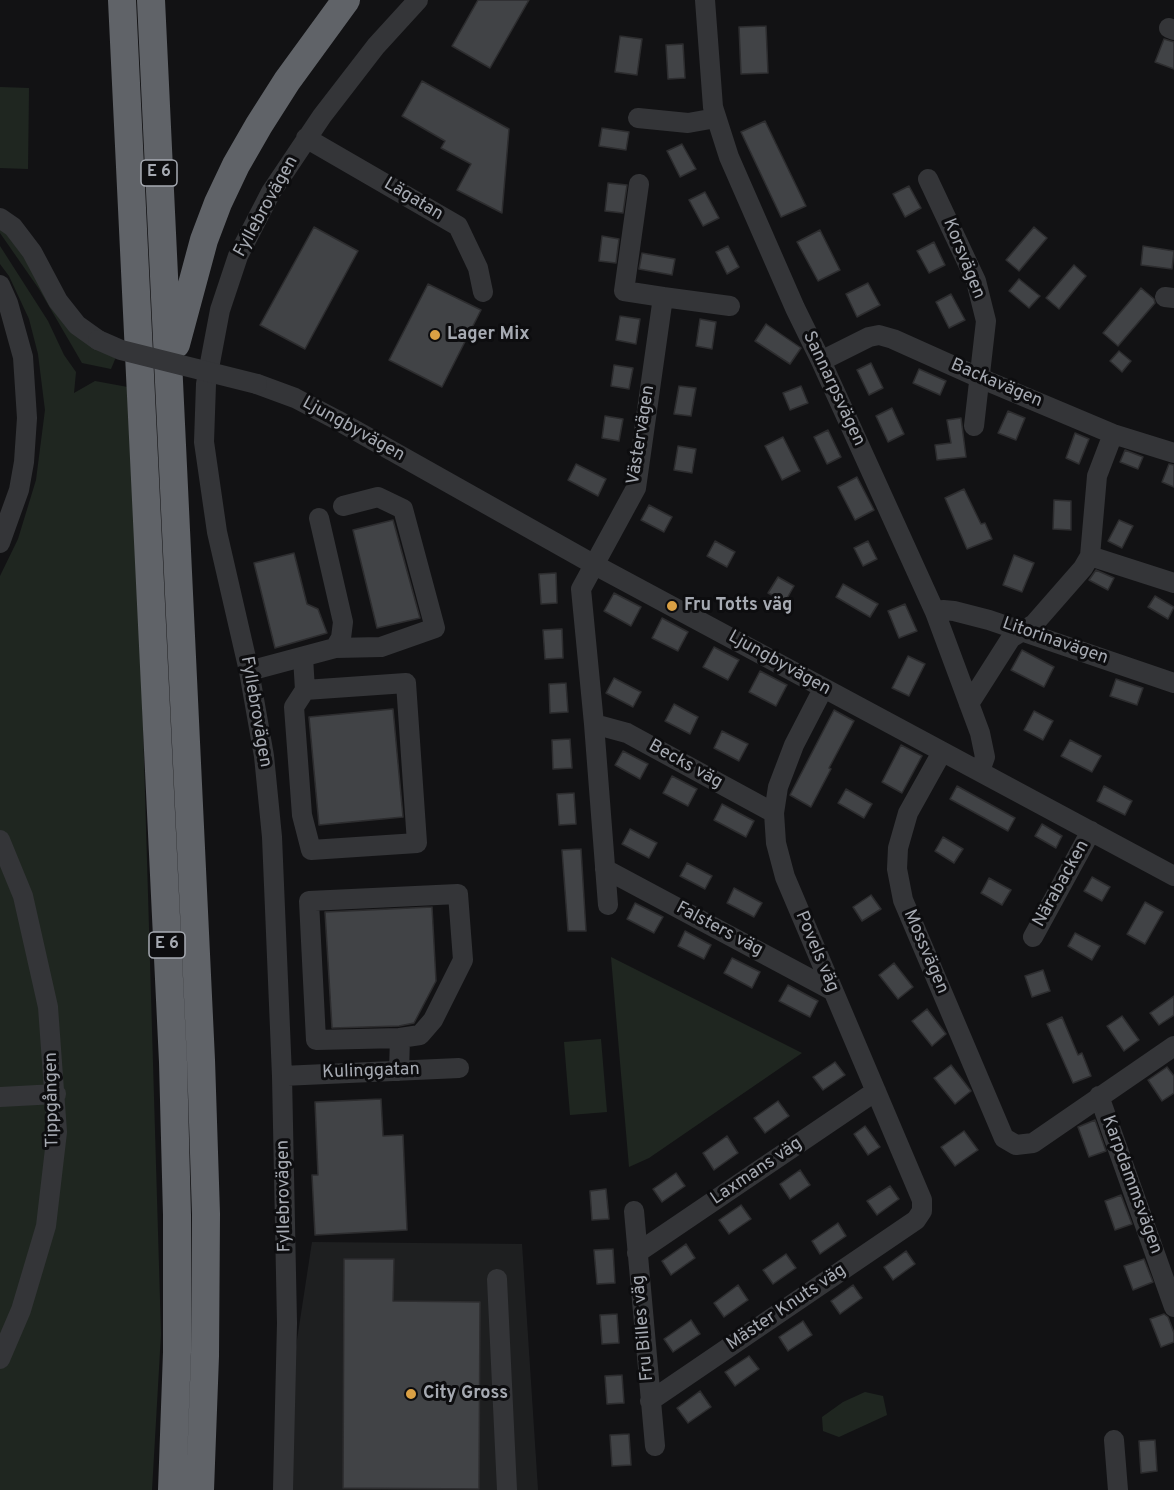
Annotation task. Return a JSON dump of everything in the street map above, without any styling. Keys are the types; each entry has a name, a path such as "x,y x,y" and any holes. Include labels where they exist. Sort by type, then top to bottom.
{"highway":[{"name":"E 6","path":"122,0 173,1062 177,1215 177,1352 172,1490"},
{"name":"E 6","path":"151,0 206,1202 205,1356 200,1490"},
{"path":"169,374 204,240 232,175 259,125 287,81 346,0"}],"street":[{"name":"Fyllebrovägen","path":"283,1490 287,1323 282,1076 272,837 264,756 249,671 218,532 204,442 206,384 220,310 238,256 271,192 306,138 376,46 418,0"},
{"name":"Sannarpsvägen","path":"705,0 713,107 716,118 734,168 795,308 934,612 985,752 985,761 980,771"},
{"path":"638,117 688,123 716,118"},
{"name":"Lägatan","path":"306,138 458,226 478,268 483,292"},
{"name":"Korsvägen","path":"928,179 976,281 986,321 974,426"},
{"path":"639,184 624,291 730,306"},
{"name":"Ljungbyvägen","path":"0,218 13,227 32,252 58,302 77,325 98,340 127,352 257,384 295,398 593,564 1174,876"},
{"path":"0,285 8,303 23,357 27,418 24,462 18,490 0,543"},
{"name":"Västervägen","path":"593,564 636,488 663,297"},
{"name":"Backavägen","path":"821,361 869,337 879,335 1113,434 1174,453"},
{"path":"969,704 1011,638 1034,624 1083,568 1090,556 1097,476 1113,434"},
{"path":"249,671 335,648 381,647 435,628 403,509 378,497 343,506"},
{"path":"319,518 343,622 341,638 335,648"},
{"path":"1090,556 1174,584"},
{"path":"593,564 581,589 608,905"},
{"name":"Litorinavägen","path":"934,612 954,611 1023,631 1174,683"},
{"path":"303,657 305,690 294,707 302,815 311,850 417,843 406,683 305,690"},
{"name":"Povels väg","path":"824,689 787,760 778,787 774,813 776,843 781,867 922,1200 922,1211"},
{"name":"Becks väg","path":"594,724 627,733 774,813"},
{"name":"Mossvägen","path":"942,752 908,813 898,848 897,869 903,900 1004,1138 1016,1145 1033,1143 1099,1096"},
{"name":"Närabacken","path":"1033,936 1091,831"},
{"name":"Tippgången","path":"0,840 23,896 48,1007 57,1132 46,1226 21,1310 0,1359"},
{"name":"Falsters väg","path":"605,869 833,991"},
{"path":"458,894 463,960 434,1020 420,1035 400,1038 316,1040 309,901 458,894"},
{"path":"399,1071 400,1038"},
{"path":"1099,1096 1174,1046"},
{"name":"Kulinggatan","path":"282,1076 459,1068"},
{"name":"Laxmans väg","path":"637,1253 876,1090"},
{"path":"0,1097 56,1094"},
{"name":"Karpdammsvägen","path":"1099,1096 1174,1307"},
{"name":"Fru Billes väg","path":"634,1211 655,1446"},
{"name":"Mäster Knuts väg","path":"650,1401 916,1220 922,1211"},
{"path":"497,1279 507,1490"},
{"path":"1114,1440 1118,1490"}],"shaded area":[{"path":"0,87 29,88 28,169 0,168"},
{"path":"0,226 116,357 111,369 82,363 39,289 0,233"},
{"path":"0,246 48,321 64,355 76,372 74,393 95,381 133,388 161,1334 152,1490 0,1490 0,576 18,539 36,480 45,410 38,354 29,319 9,276 0,264"},
{"path":"611,957 802,1053 649,1158 629,1167"},
{"path":"601,1039 607,1112 570,1115 564,1042"},
{"path":"312,1242 522,1244 538,1490 274,1490"},
{"path":"865,1392 883,1396 887,1415 839,1437 823,1431 822,1417 843,1402"}],"building":[{"path":"478,0 529,0 490,68 452,46"},
{"path":"766,26 768,73 741,74 739,27"},
{"path":"620,36 642,39 637,75 615,72"},
{"path":"1164,39 1174,42 1174,69 1155,62"},
{"path":"683,44 685,78 668,79 666,45"},
{"path":"422,81 509,129 502,213 457,190 471,164 441,148 445,141 402,116"},
{"path":"765,121 806,206 781,217 741,132"},
{"path":"602,128 629,132 626,150 599,146"},
{"path":"682,144 696,169 680,177 667,151"},
{"path":"608,183 627,185 623,213 605,211"},
{"path":"909,186 921,208 905,217 893,194"},
{"path":"705,192 719,218 703,226 689,200"},
{"path":"314,227 358,251 305,349 260,325"},
{"path":"1034,227 1047,238 1019,271 1006,260"},
{"path":"820,230 840,270 818,281 797,242"},
{"path":"602,236 619,239 616,263 599,261"},
{"path":"934,242 945,265 929,273 917,251"},
{"path":"728,246 739,267 727,274 716,252"},
{"path":"1143,246 1174,251 1172,269 1141,265"},
{"path":"642,253 675,259 672,275 639,269"},
{"path":"1074,265 1086,276 1059,309 1046,298"},
{"path":"1019,279 1040,296 1029,308 1009,291"},
{"path":"868,283 880,305 857,317 846,294"},
{"name":"Lager Mix","path":"428,284 481,310 442,387 389,360"},
{"path":"1141,288 1154,299 1155,303 1118,346 1103,333"},
{"path":"951,294 965,320 949,328 936,302"},
{"path":"620,316 640,319 636,344 616,340"},
{"path":"700,319 716,322 712,349 696,346"},
{"path":"766,324 801,348 790,364 755,341"},
{"path":"1119,351 1131,361 1122,372 1110,361"},
{"path":"871,363 883,388 869,395 857,370"},
{"path":"614,365 633,368 629,389 611,386"},
{"path":"919,369 946,381 940,395 913,383"},
{"path":"679,386 696,388 691,416 674,414"},
{"path":"801,386 808,403 790,410 783,393"},
{"path":"892,408 904,434 888,442 876,416"},
{"path":"1008,411 1025,418 1016,440 998,433"},
{"path":"605,416 623,419 619,441 602,438"},
{"path":"961,418 966,457 937,460 935,445 951,443 947,420"},
{"path":"828,430 841,457 827,464 814,437"},
{"path":"1075,433 1089,439 1079,464 1066,458"},
{"path":"783,437 800,471 782,480 765,446"},
{"path":"678,446 696,449 692,473 674,470"},
{"path":"1125,450 1143,457 1138,469 1120,462"},
{"path":"576,464 606,479 598,496 568,480"},
{"path":"1169,464 1174,465 1174,487 1162,482"},
{"path":"857,477 874,510 855,520 838,487"},
{"path":"964,489 981,524 985,523 992,539 967,549 945,498"},
{"path":"1054,500 1071,501 1071,530 1053,529"},
{"path":"649,505 672,517 664,532 641,520"},
{"path":"393,520 420,618 377,628 353,530"},
{"path":"1119,520 1133,526 1122,548 1108,541"},
{"path":"715,541 735,552 727,567 707,556"},
{"path":"868,541 877,559 863,566 854,548"},
{"path":"294,553 307,604 318,609 327,633 275,648 254,563"},
{"path":"1014,555 1034,563 1022,592 1003,585"},
{"path":"1096,570 1114,578 1108,590 1089,580"},
{"path":"556,573 557,603 541,604 539,574"},
{"path":"778,577 794,586 785,602 768,593"},
{"path":"843,584 878,604 870,617 836,597"},
{"path":"614,593 641,607 631,626 604,611"},
{"path":"1155,596 1174,607 1168,619 1148,607"},
{"path":"905,604 917,631 899,638 888,611"},
{"path":"662,618 688,632 678,651 652,638"},
{"path":"562,629 563,658 545,659 543,630"},
{"path":"714,647 739,660 728,680 703,667"},
{"path":"1022,650 1054,667 1044,687 1011,670"},
{"path":"908,656 925,664 909,696 892,688"},
{"path":"760,671 787,685 776,706 749,692"},
{"path":"614,678 641,692 633,707 606,693"},
{"path":"1116,679 1143,688 1137,705 1110,696"},
{"path":"566,683 568,712 550,713 549,684"},
{"path":"674,704 698,717 690,734 665,721"},
{"path":"393,709 403,817 319,825 309,717"},
{"path":"834,710 854,721 811,807 790,795"},
{"path":"1034,711 1053,721 1043,740 1024,730"},
{"path":"722,731 748,744 739,761 714,748"},
{"path":"570,739 572,768 553,769 552,740"},
{"path":"1070,740 1101,756 1092,772 1061,756"},
{"path":"901,745 922,756 902,793 882,782"},
{"path":"623,751 648,764 640,779 615,765"},
{"path":"672,776 697,789 688,806 663,793"},
{"path":"957,786 1015,818 1008,831 950,799"},
{"path":"1104,786 1132,801 1125,815 1097,801"},
{"path":"846,789 872,804 864,818 838,803"},
{"path":"574,793 576,824 559,825 557,794"},
{"path":"722,804 754,821 746,837 714,820"},
{"path":"1042,824 1062,836 1056,848 1035,836"},
{"path":"630,829 657,843 649,858 622,844"},
{"path":"943,837 963,849 954,863 935,851"},
{"path":"581,849 586,931 568,931 562,850"},
{"path":"687,863 712,876 705,889 680,876"},
{"path":"1092,877 1110,887 1102,901 1084,891"},
{"path":"989,878 1011,890 1002,905 981,893"},
{"path":"734,888 762,903 754,917 727,903"},
{"path":"871,895 881,909 862,921 853,907"},
{"path":"1145,902 1163,912 1145,944 1127,934"},
{"path":"635,903 663,917 654,933 627,919"},
{"path":"432,907 436,981 414,1023 399,1026 332,1028 325,912"},
{"path":"685,931 711,945 704,959 678,946"},
{"path":"1075,933 1100,946 1092,960 1068,946"},
{"path":"732,958 760,972 752,988 724,973"},
{"path":"894,963 913,987 898,999 879,975"},
{"path":"1043,970 1050,991 1032,997 1025,976"},
{"path":"788,985 818,1001 810,1017 779,1001"},
{"path":"1174,996 1174,1015 1159,1025 1150,1013"},
{"path":"927,1009 946,1034 932,1046 912,1021"},
{"path":"1122,1016 1139,1040 1124,1051 1107,1026"},
{"path":"1062,1017 1078,1055 1082,1053 1091,1076 1073,1083 1047,1024"},
{"path":"835,1062 845,1075 823,1090 813,1077"},
{"path":"951,1065 971,1091 955,1104 934,1078"},
{"path":"1167,1067 1174,1076 1174,1093 1162,1101 1148,1080"},
{"path":"381,1099 383,1136 403,1135 407,1230 315,1235 312,1175 318,1175 315,1102"},
{"path":"778,1101 789,1116 765,1133 754,1118"},
{"path":"1095,1120 1106,1151 1089,1157 1078,1127"},
{"path":"865,1126 880,1147 868,1155 854,1134"},
{"path":"964,1131 978,1150 955,1166 941,1147"},
{"path":"727,1136 738,1153 714,1170 703,1153"},
{"path":"800,1170 810,1185 790,1199 780,1184"},
{"path":"676,1173 685,1186 662,1202 653,1189"},
{"path":"890,1186 899,1199 877,1215 867,1201"},
{"path":"606,1189 609,1219 592,1220 590,1191"},
{"path":"1121,1195 1132,1224 1115,1230 1105,1201"},
{"path":"741,1205 751,1219 729,1234 719,1220"},
{"path":"838,1223 846,1236 820,1254 812,1241"},
{"path":"686,1244 695,1258 671,1275 662,1261"},
{"path":"613,1249 615,1283 597,1284 594,1250"},
{"path":"906,1251 915,1264 893,1280 884,1267"},
{"path":"786,1254 796,1268 773,1284 763,1270"},
{"name":"City Gross","path":"344,1259 394,1259 393,1301 480,1302 479,1489 343,1488"},
{"path":"1144,1259 1153,1282 1133,1290 1124,1266"},
{"path":"738,1285 748,1300 724,1317 714,1303"},
{"path":"853,1285 862,1298 840,1314 831,1301"},
{"path":"617,1314 619,1343 602,1344 600,1315"},
{"path":"1164,1314 1168,1317 1174,1333 1174,1342 1161,1347 1150,1319"},
{"path":"691,1320 700,1334 673,1352 664,1339"},
{"path":"803,1321 812,1335 788,1351 779,1337"},
{"path":"749,1356 759,1369 735,1386 725,1372"},
{"path":"622,1375 624,1403 607,1404 605,1376"},
{"path":"700,1391 711,1407 688,1423 677,1408"},
{"path":"629,1434 631,1465 612,1466 610,1435"},
{"path":"1155,1440 1157,1471 1141,1473 1139,1441"}],"place":[{"name":"Lager Mix","path":"435,335"},
{"name":"Fru Totts väg","path":"672,606"},
{"name":"City Gross","path":"411,1394"}]}
